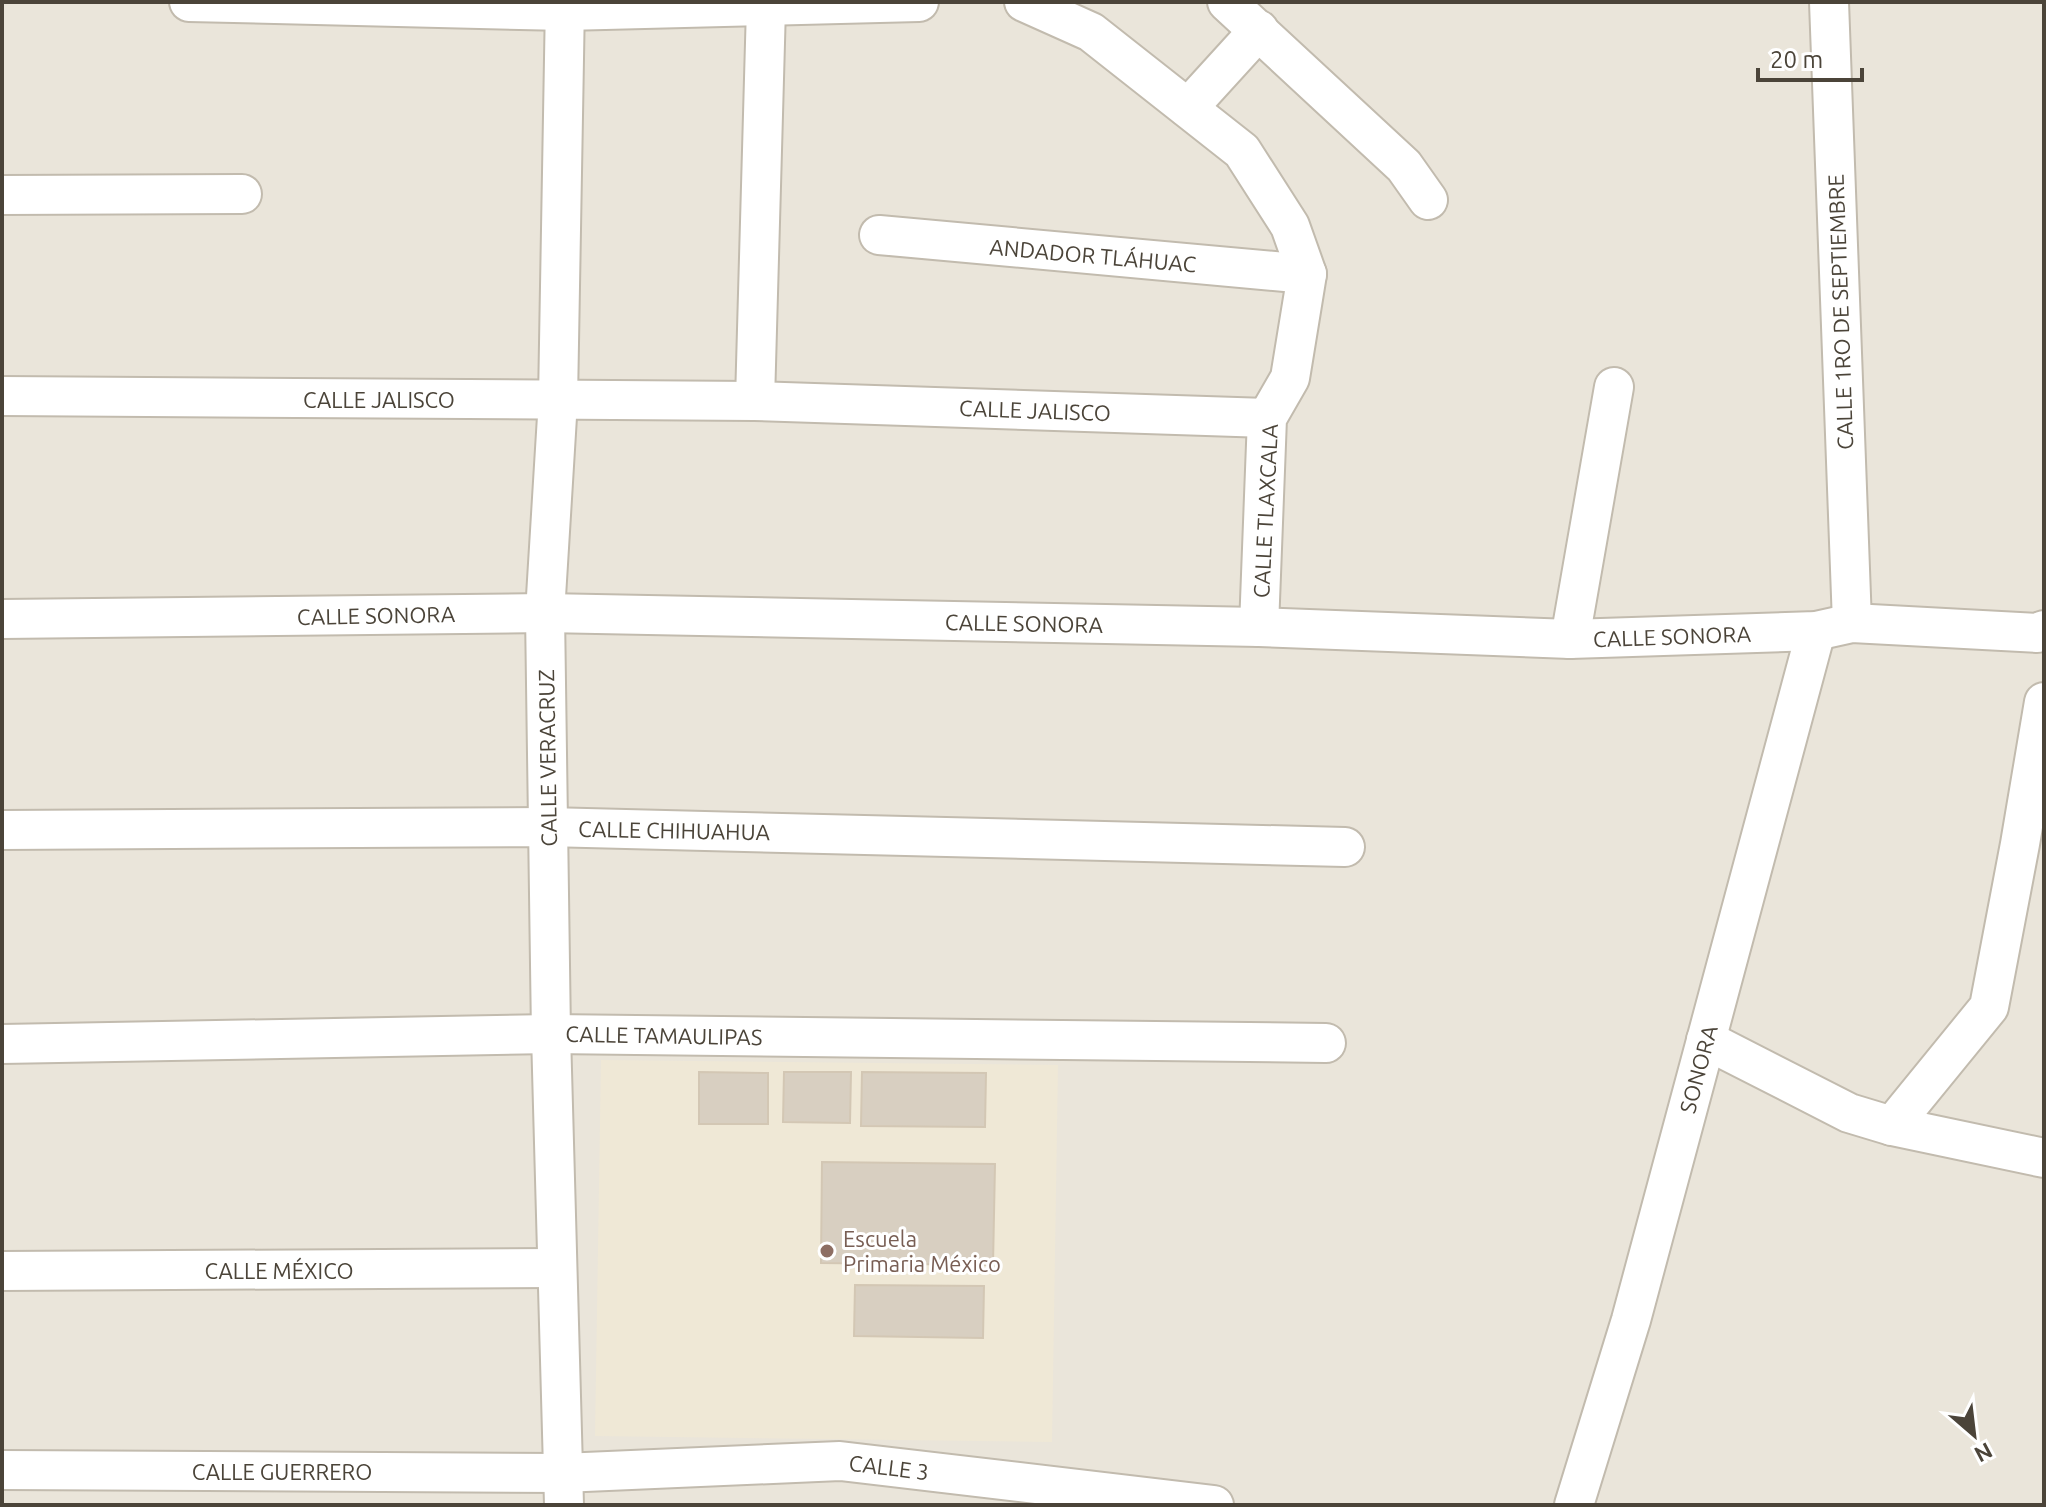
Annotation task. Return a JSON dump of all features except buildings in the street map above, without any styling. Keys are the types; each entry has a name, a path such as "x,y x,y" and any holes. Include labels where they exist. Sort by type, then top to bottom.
{"street":[{"path":"189,2 565,7 766,7 919,2"},
{"name":"CALLE TLAXCALA","path":"1024,2 1091,32 1242,151 1290,226 1307,274 1290,378 1267,418 1259,627"},
{"path":"1227,2 1404,166 1428,200"},
{"name":"CALLE 1RO DE SEPTIEMBRE","path":"1829,2 1834,627"},
{"name":"CALLE VERACRUZ","path":"563,1489 551,1034 545,613 558,400 565,7"},
{"path":"755,401 766,7"},
{"path":"1188,108 1259,30"},
{"path":"2,195 242,194"},
{"name":"ANDADOR TLÁHUAC","path":"879,235 1307,274"},
{"path":"1570,639 1614,387"},
{"name":"CALLE JALISCO","path":"2,396 755,401 1267,418"},
{"name":"CALLE SONORA","path":"2,619 545,613 1259,627 1570,639 1834,627 2037,633 2044,630"},
{"name":"SONORA","path":"1574,1505 1631,1320 1706,1040 1834,627"},
{"path":"1892,1126 1989,1007 2044,702"},
{"name":"CALLE CHIHUAHUA","path":"2,830 547,827 1345,847"},
{"name":"CALLE TAMAULIPAS","path":"2,1044 551,1034 1326,1043"},
{"path":"1706,1040 1849,1113 1892,1126 2044,1158"},
{"name":"CALLE MÉXICO","path":"2,1271 556,1268"},
{"name":"CALLE 3","path":"563,1489 840,1461 1214,1505"},
{"name":"CALLE GUERRERO","path":"2,1470 563,1489"}],"shaded area":[{"path":"2,2 2044,2 2044,1505 2,1505"},
{"name":"Escuela Primaria México","path":"601,1060 1058,1065 1052,1442 595,1436"}],"place":[{"name":"Escuela Primaria México","path":"827,1251"}]}
